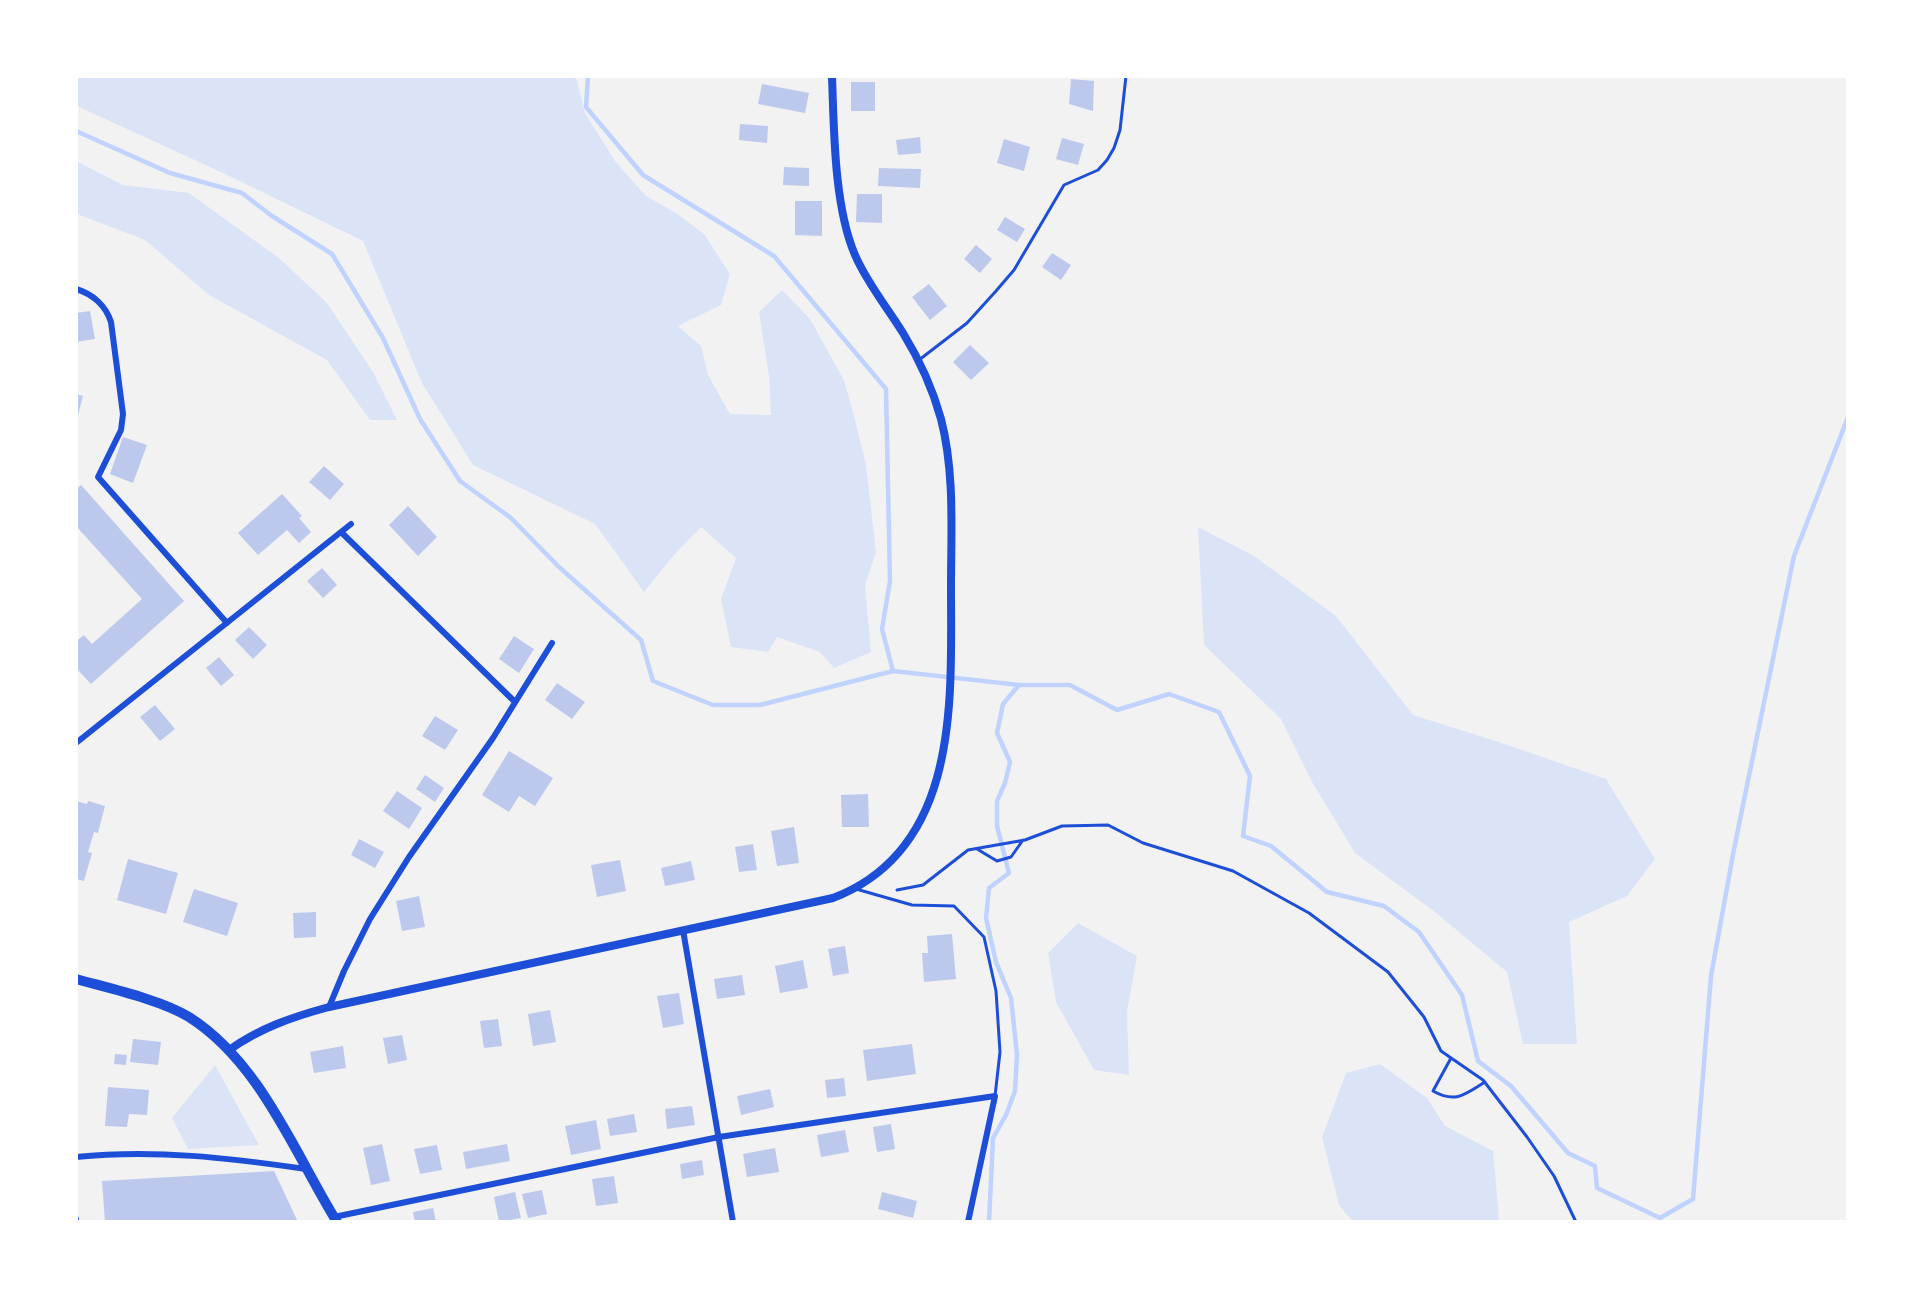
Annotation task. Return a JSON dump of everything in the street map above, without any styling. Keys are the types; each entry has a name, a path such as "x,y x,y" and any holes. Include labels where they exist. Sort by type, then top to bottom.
{"main road":[{"path":"76,980 156,1003 187,1016 229,1050 264,1097 336,1219"}],"street":[{"path":"229,1050 248,1036 266,1028 329,1007 834,898 856,889 896,857 913,835 926,812 945,750 948,725 951,510 947,459 941,419 919,360 867,279 855,257 847,234 841,202 832,76"},
{"path":"76,289 85,292 107,310 111,322 123,414 121,430 98,477 227,623"},
{"path":"76,743 351,524"},
{"path":"341,532 515,702"},
{"path":"329,1007 370,919 409,856 493,738 552,643"},
{"path":"683,930 733,1221"},
{"path":"336,1219 719,1137 995,1096 968,1221"},
{"path":"76,1157 162,1153 247,1160 306,1169"}],"lane":[{"path":"919,360 967,323 1014,270 1064,185 1098,170 1107,160 1120,130 1126,76"},
{"path":"856,889 912,904 954,906 984,937 996,991 1000,1052 995,1096"},
{"path":"76,1213 78,1221"}],"path":[{"path":"894,891 923,885 968,850 1023,840 1062,826 1108,825 1143,843 1233,871 1309,913 1388,972 1424,1017 1441,1051 1485,1082 1554,1176 1576,1221"},
{"path":"975,849 997,861 1011,857 1023,840"},
{"path":"1451,1058 1433,1091 1444,1097 1458,1098 1485,1082"}],"shaded area":[{"path":"76,77 576,77 585,113 615,161 646,196 676,213 704,234 730,274 721,305 678,326 701,346 708,375 730,414 771,415 769,376 759,312 782,290 810,319 844,380 866,465 876,552 865,585 871,652 834,668 820,652 777,637 768,652 731,647 721,599 736,558 701,527 674,555 644,592 595,524 473,465 422,383 363,241 77,106"},
{"path":"76,161 123,185 189,193 279,258 327,303 373,372 397,420 370,420 327,360 209,295 145,240 77,214"},
{"path":"1198,527 1254,556 1336,616 1413,715 1606,779 1655,859 1627,896 1569,922 1577,1044 1523,1044 1507,972 1435,912 1355,853 1312,782 1281,719 1204,645"},
{"path":"1078,923 1137,956 1127,1012 1129,1075 1094,1070 1056,1002 1048,953"},
{"path":"1380,1064 1427,1098 1445,1126 1493,1151 1498,1221 1352,1221 1339,1205 1322,1137 1346,1073"},
{"path":"215,1065 259,1145 188,1149 172,1118"}],"building":[{"path":"1071,79 1094,81 1093,111 1069,104"},
{"path":"851,82 875,82 875,111 851,111"},
{"path":"762,84 809,93 805,113 758,104"},
{"path":"740,124 768,126 767,143 739,140"},
{"path":"920,137 921,153 898,155 896,140"},
{"path":"1062,138 1084,144 1078,165 1056,159"},
{"path":"1004,139 1030,147 1024,171 997,163"},
{"path":"784,167 809,168 809,186 783,185"},
{"path":"879,168 921,169 920,188 878,186"},
{"path":"857,194 882,194 882,223 856,222"},
{"path":"795,201 822,201 822,236 795,235"},
{"path":"1005,217 1025,229 1017,242 997,230"},
{"path":"976,245 992,259 980,273 964,259"},
{"path":"1052,253 1071,265 1061,280 1042,267"},
{"path":"929,284 947,306 930,320 912,297"},
{"path":"90,311 95,339 76,342 76,313"},
{"path":"970,345 989,363 971,380 953,362"},
{"path":"76,394 83,396 77,419 76,419"},
{"path":"123,437 147,445 133,483 110,474"},
{"path":"324,466 344,484 330,500 309,482"},
{"path":"81,485 184,601 91,684 76,668 76,641 84,635 92,644 142,599 76,526 76,489"},
{"path":"282,494 302,516 299,518 311,532 299,543 287,530 258,555 238,533"},
{"path":"408,506 437,537 418,556 389,525"},
{"path":"322,568 337,585 323,598 307,581"},
{"path":"249,627 267,645 253,659 235,640"},
{"path":"514,636 534,649 519,673 499,659"},
{"path":"219,657 234,675 221,686 206,668"},
{"path":"557,683 585,702 572,719 545,700"},
{"path":"155,705 175,729 160,741 140,717"},
{"path":"435,716 458,730 445,750 422,736"},
{"path":"509,751 553,778 535,806 519,796 509,812 482,795"},
{"path":"425,775 444,788 435,802 416,789"},
{"path":"397,791 422,808 409,829 383,811"},
{"path":"868,794 869,827 842,827 841,795"},
{"path":"76,801 87,804 88,801 105,806 98,833 94,832 88,852 92,853 84,881 76,879"},
{"path":"794,827 799,863 777,866 771,831"},
{"path":"359,839 384,852 375,868 351,855"},
{"path":"753,844 757,870 739,872 735,847"},
{"path":"128,859 178,873 166,914 117,900"},
{"path":"620,860 626,891 597,897 591,865"},
{"path":"691,861 695,880 665,886 661,868"},
{"path":"194,889 238,903 227,936 183,922"},
{"path":"419,896 425,927 402,931 396,901"},
{"path":"316,912 316,937 294,938 293,913"},
{"path":"952,934 956,979 924,982 922,953 928,953 927,936"},
{"path":"845,946 849,973 833,976 828,949"},
{"path":"803,960 808,988 780,993 775,966"},
{"path":"742,975 745,995 717,999 714,979"},
{"path":"679,993 684,1024 663,1028 657,996"},
{"path":"550,1010 556,1042 533,1046 528,1014"},
{"path":"498,1019 502,1046 484,1048 480,1021"},
{"path":"402,1035 407,1060 388,1064 383,1038"},
{"path":"133,1039 161,1042 158,1065 130,1062"},
{"path":"912,1044 916,1074 867,1081 863,1050"},
{"path":"343,1046 346,1068 314,1073 310,1052"},
{"path":"115,1054 127,1055 126,1065 114,1064"},
{"path":"844,1078 846,1096 827,1098 825,1080"},
{"path":"108,1087 149,1090 147,1115 129,1114 127,1127 105,1126"},
{"path":"770,1089 774,1107 741,1115 737,1096"},
{"path":"692,1106 695,1125 667,1129 665,1109"},
{"path":"634,1114 637,1132 610,1136 607,1119"},
{"path":"596,1120 601,1149 571,1155 565,1126"},
{"path":"891,1124 895,1149 877,1152 873,1127"},
{"path":"845,1130 849,1152 821,1157 817,1135"},
{"path":"382,1144 390,1181 371,1185 363,1148"},
{"path":"507,1144 510,1161 466,1169 463,1152"},
{"path":"437,1145 442,1170 420,1174 414,1149"},
{"path":"775,1148 779,1172 747,1177 743,1154"},
{"path":"702,1160 704,1175 682,1179 680,1164"},
{"path":"274,1171 298,1222 105,1222 102,1181"},
{"path":"614,1176 618,1203 596,1206 592,1179"},
{"path":"542,1190 547,1214 528,1218 522,1194"},
{"path":"515,1192 521,1218 499,1222 494,1197"},
{"path":"882,1192 917,1201 913,1218 878,1209"},
{"path":"433,1208 436,1222 415,1222 413,1212"}],"waterway":[{"path":"588,76 586,107 643,175 774,256 886,389 890,581 882,629 893,671"},
{"path":"76,131 170,173 242,193 272,216 332,254 383,338 420,419 460,481 511,518 559,567 641,640 653,681 713,705 760,705 893,671 1019,685 1070,685 1117,710 1169,694 1219,712 1250,776 1243,836 1271,846 1327,892 1384,906 1419,932 1462,995 1478,1061 1511,1086 1568,1153 1595,1166 1597,1188 1660,1218 1693,1199 1711,976 1734,849 1794,556 1848,417"},
{"path":"989,1222 993,1138 1006,1115 1015,1091 1017,1055 1011,998 996,962 986,918 989,888 1009,873 997,826 997,801 1005,783 1010,762 997,733 1003,704 1019,685"}]}
